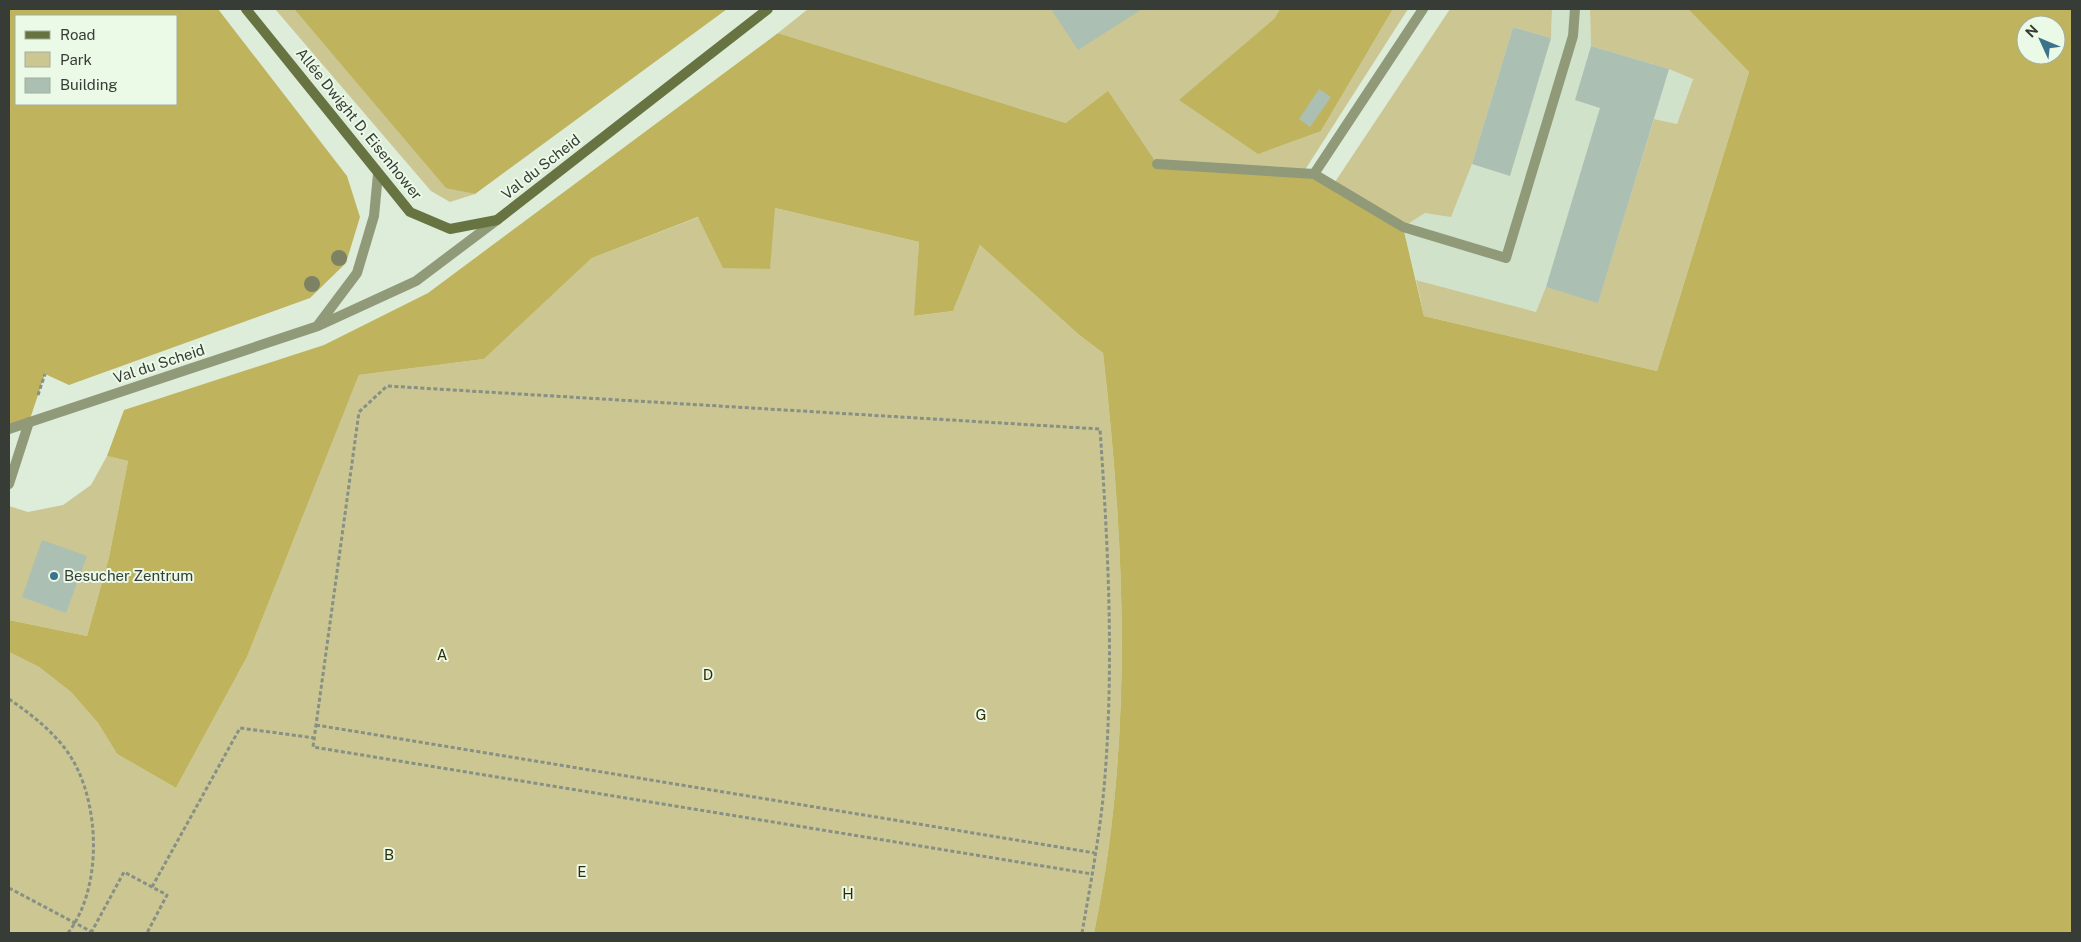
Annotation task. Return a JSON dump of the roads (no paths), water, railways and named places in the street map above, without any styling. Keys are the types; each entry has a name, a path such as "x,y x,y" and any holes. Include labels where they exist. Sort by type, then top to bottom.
{"main road":[{"name":"Allée Dwight D. Eisenhower","path":"246,9 410,212 450,229 497,220"},
{"name":"Val du Scheid","path":"497,220 768,9"}],"street":[{"path":"1314,174 1423,9"},
{"path":"1157,164 1314,174 1403,227 1506,258 1573,36 1575,9"},
{"path":"318,326 357,273 374,216 378,174"},
{"name":"Val du Scheid","path":"9,429 318,326 416,281 497,220"},
{"path":"9,484 29,422"}],"place":[{"name":"Besucher Zentrum","path":"54,576"}],"park label":[{"name":"A","path":"442,655"},
{"name":"D","path":"708,675"},
{"name":"G","path":"981,715"},
{"name":"B","path":"389,855"},
{"name":"E","path":"582,872"},
{"name":"H","path":"848,894"}]}
